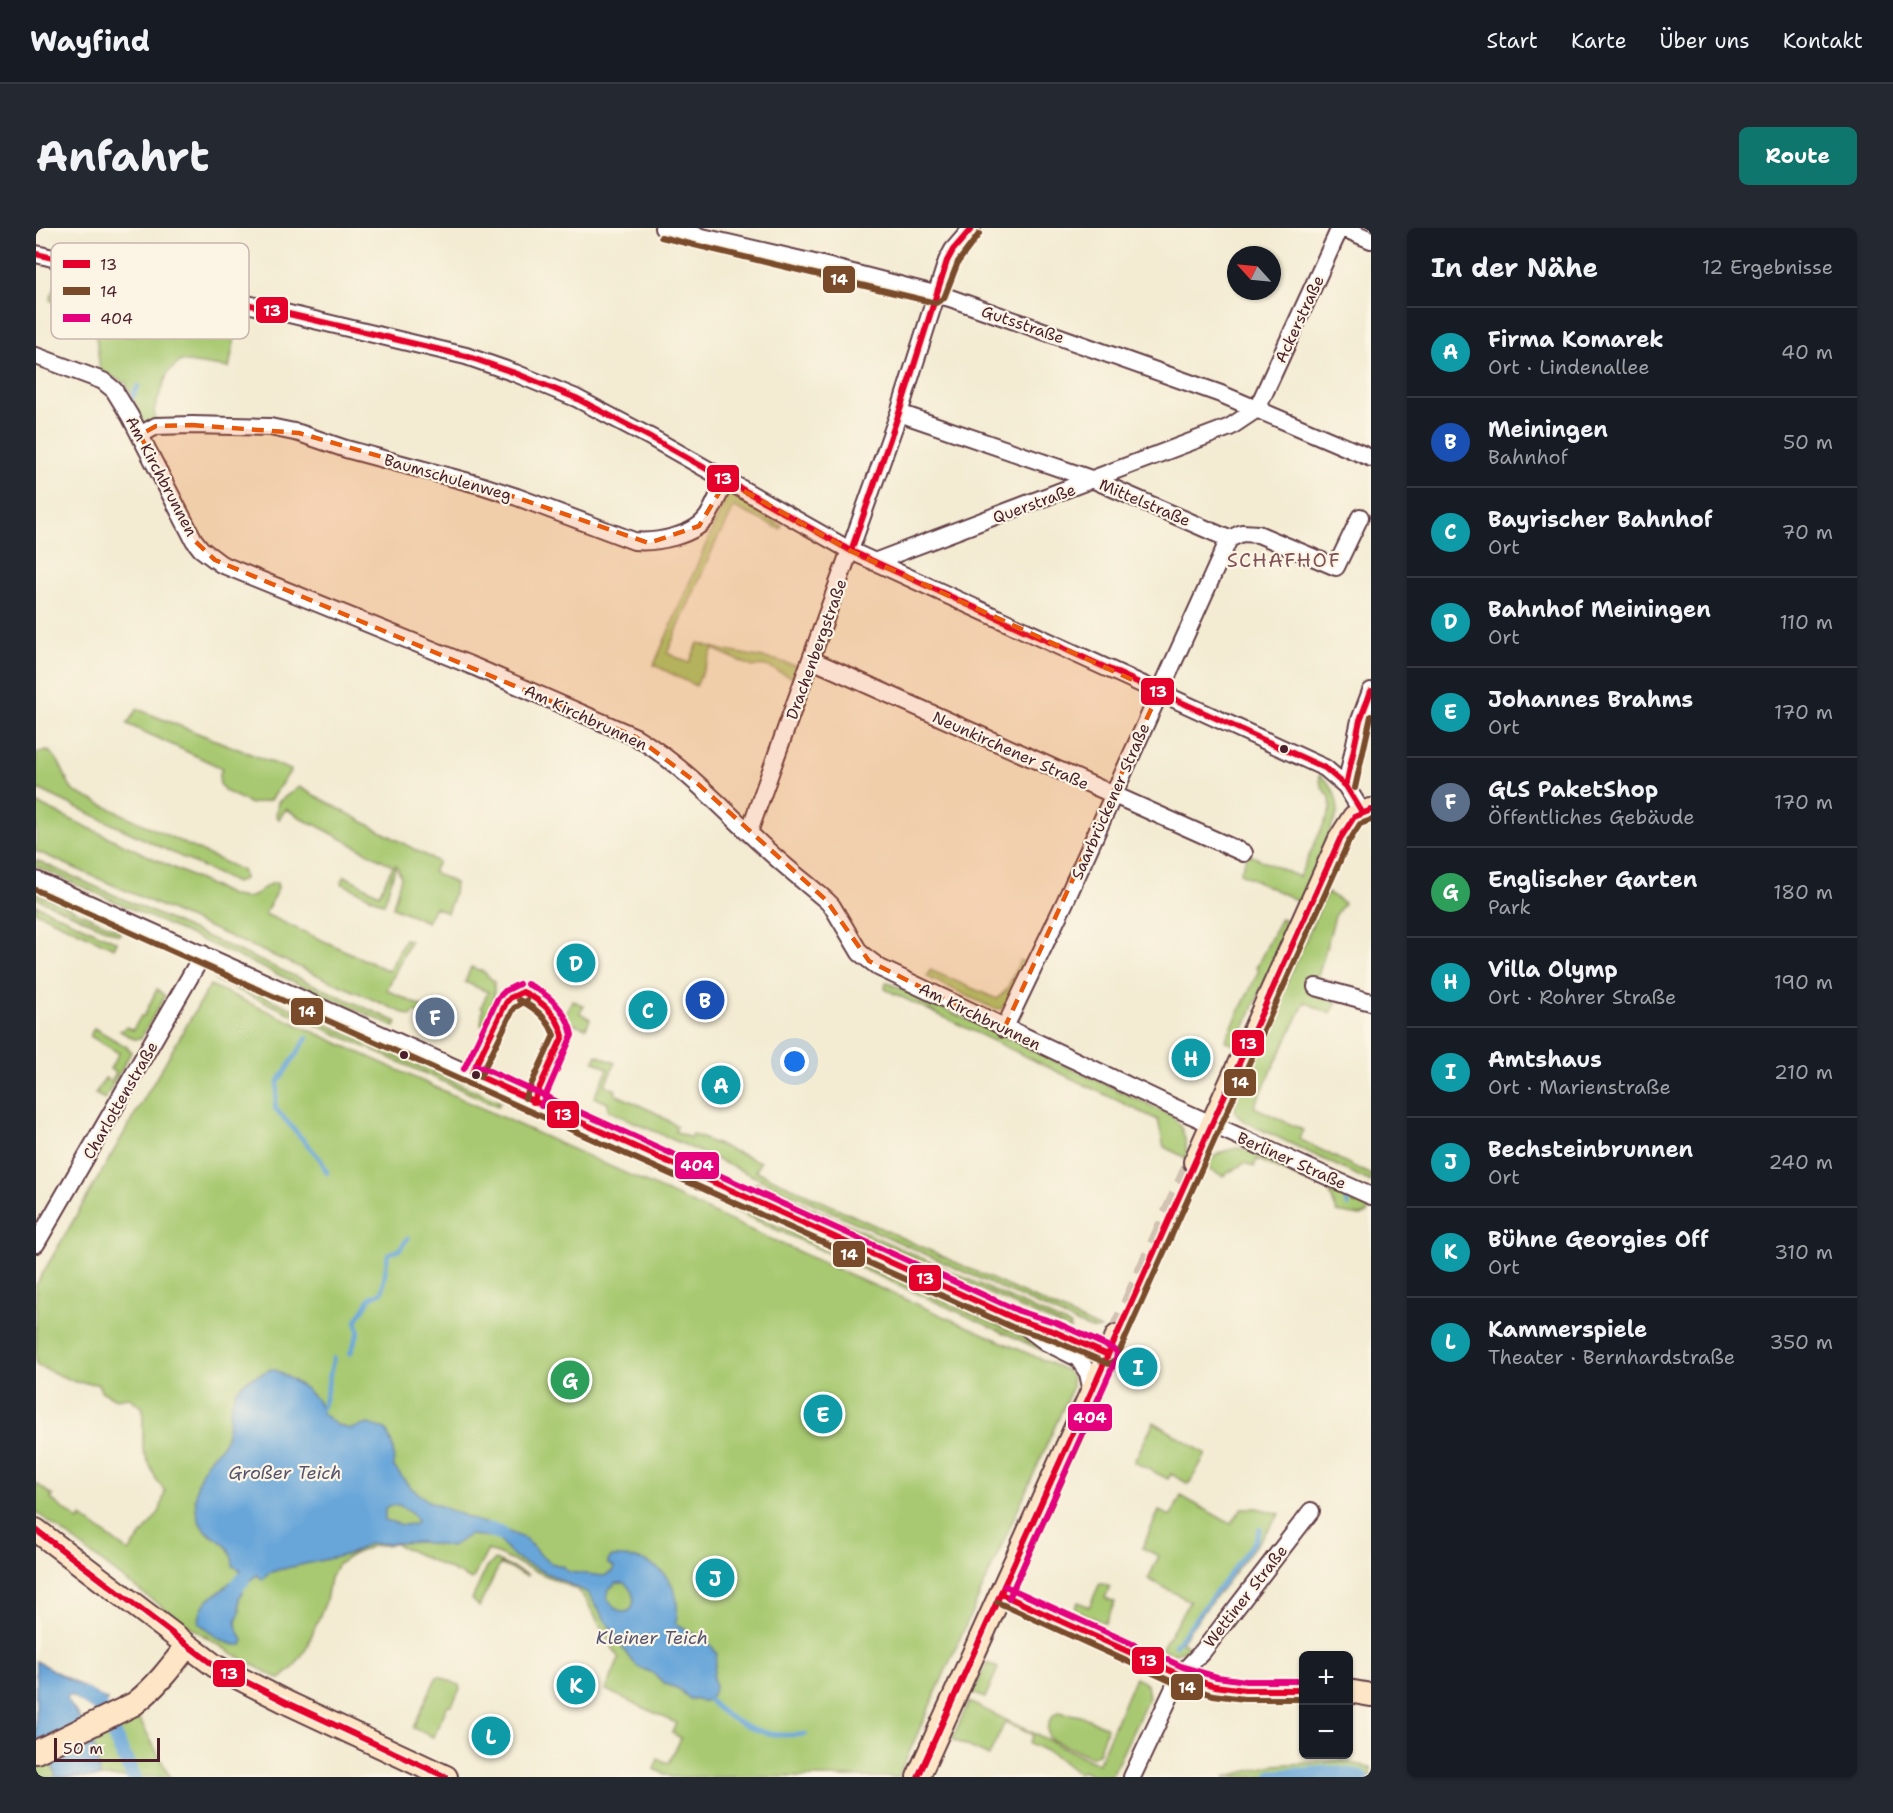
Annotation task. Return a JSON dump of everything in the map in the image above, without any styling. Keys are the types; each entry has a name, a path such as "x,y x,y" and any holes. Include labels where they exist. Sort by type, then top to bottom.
{"main road":[{"path":"1195,1162 1340,839 1354,817 1367,811"},
{"path":"918,1777 1112,1346"},
{"path":"36,1530 187,1646 228,1674 446,1777"},
{"path":"1001,1594 1180,1676 1215,1686 1245,1690 1299,1690"},
{"path":"36,1752 119,1712 146,1695 166,1674 187,1646"},
{"path":"1353,1692 1371,1695"}],"street":[{"name":"Gutsstraße","path":"663,228 936,294 1099,350 1369,453"},
{"name":"Drachenbergstraße","path":"749,832 899,413 946,261 972,228"},
{"path":"1342,228 1371,240"},
{"name":"Ackerstraße","path":"1257,409 1342,228"},
{"path":"36,254 51,258"},
{"path":"249,305 465,356 515,373 576,399 652,438 851,551 1314,762 1330,771 1367,811"},
{"name":"Am Kirchbrunnen","path":"36,356 108,384 114,390 194,540 201,549 221,564 247,577 475,667 636,737 679,768 832,906 860,953 879,968 980,1014 1004,1029 1213,1125"},
{"name":"Querstraße","path":"874,562 1230,428 1257,409"},
{"name":"Mittelstraße","path":"899,413 1095,480 1229,539"},
{"name":"Baumschulenweg","path":"140,435 156,426 270,427 480,485 634,541 650,543 699,526 708,517 726,482"},
{"path":"1229,539 1242,533 1258,534 1336,567 1360,517"},
{"name":"Saarbrückener Straße","path":"1004,1029 1229,539"},
{"name":"Neunkirchener Straße","path":"812,660 1244,854"},
{"path":"1346,786 1360,720 1371,691"},
{"path":"36,880 1016,1319 1112,1346"},
{"name":"Charlottenstraße","path":"36,1244 203,954"},
{"path":"1316,987 1371,1002"},
{"name":"Berliner Straße","path":"1213,1125 1371,1196"},
{"path":"1016,1319 1046,1342 1078,1358 1088,1373 1092,1392"},
{"name":"Wettiner Straße","path":"1132,1777 1180,1676 1203,1651 1311,1511"}],"highlighted area":[{"path":"192,425 299,433 480,485 649,543 699,526 726,481 851,551 1159,692 1004,1029 869,961 826,900 697,783 636,737 215,560 194,540 140,435 156,426"}],"green space":[{"path":"96,339 235,339 229,368 181,361 168,372 154,410 156,421 144,425 126,383 100,371"},
{"path":"728,493 782,526 780,529 734,507 720,533 667,653 689,663 698,643 796,666 792,677 768,667 753,667 713,649 696,686 654,665"},
{"path":"137,709 291,770 270,800 251,804 225,791 220,784 219,776 222,768 127,724"},
{"path":"48,751 60,764 73,791 243,871 244,879 236,883 36,788 36,753"},
{"path":"1320,775 1334,791 1338,812 1300,902 1240,873 1248,854 1299,877 1331,809 1330,797 1321,784"},
{"path":"299,787 438,862 433,872 455,883 454,894 447,913 435,907 427,922 393,907 401,877 396,865 384,904 341,883 345,876 379,894 393,866 286,809 279,819 276,816 278,802"},
{"path":"36,803 231,895 253,896 271,884 277,883 278,888 265,914 389,971 405,939 410,941 387,990 427,1009 424,1016 416,1012 410,1016 36,851"},
{"path":"36,860 397,1022 395,1027 36,866"},
{"path":"1327,892 1344,903 1335,916 1314,991 1337,1002 1331,1014 1305,1002 1254,1107 1303,1130 1299,1139 1371,1175 1371,1182 1244,1121 1238,1116 1235,1108 1236,1097"},
{"path":"36,893 121,931 119,935 36,898"},
{"path":"36,905 117,942 114,948 36,912"},
{"path":"1281,918 1291,923 1236,1046 1225,1041 1259,970 1256,968"},
{"path":"1020,960 1026,963 1008,1002 1001,1009 993,1008 927,977 930,970 997,999 1007,989"},
{"path":"471,967 484,972 494,982 494,1005 485,1029 481,1024 483,1009 481,1007 488,992 465,982"},
{"path":"217,975 500,1102 498,1106 215,980"},
{"path":"886,982 1171,1115 1179,1124 1184,1135 1186,1158 1164,1147 1158,1120 885,989"},
{"path":"210,985 839,1270 1068,1371 1072,1378 1072,1388 898,1777 671,1777 654,1769 658,1759 669,1763 681,1738 672,1733 676,1723 606,1690 619,1659 585,1599 576,1589 488,1550 472,1580 396,1544 372,1546 352,1555 338,1564 330,1578 326,1601 306,1649 294,1667 280,1679 247,1662 185,1623 36,1512 36,1483 53,1496 51,1499 79,1521 82,1517 129,1552 160,1511 165,1491 157,1481 143,1450 143,1408 128,1397 116,1399 101,1391 98,1384 75,1382 36,1365 36,1285"},
{"path":"157,989 165,996 141,1038 134,1039 120,1031 126,1027 133,1030 141,1016 144,1016"},
{"path":"572,1000 584,1006 580,1013 590,1019 586,1028 563,1020"},
{"path":"94,1028 127,1047 131,1052 105,1099 95,1094 105,1078 111,1081 116,1073 110,1069 119,1053 90,1036"},
{"path":"597,1055 615,1063 605,1085 616,1090 615,1094 654,1112 677,1126 675,1131 690,1138 692,1134 760,1162 756,1171 1101,1329 1086,1327 612,1112 608,1109 608,1103 594,1097 608,1069 594,1061"},
{"path":"1238,1148 1253,1151 1310,1177 1307,1182 1257,1159 1254,1167 1245,1163 1223,1176 1204,1167 1219,1154"},
{"path":"649,1168 1059,1353 1057,1357 647,1171"},
{"path":"756,1183 1071,1326 1070,1330 754,1187"},
{"path":"1335,1190 1367,1205 1369,1208 1367,1213 1360,1216 1337,1212 1330,1193"},
{"path":"1154,1422 1206,1454 1189,1484 1171,1474 1168,1479 1134,1462"},
{"path":"1181,1496 1231,1524 1242,1508 1257,1508 1280,1514 1181,1641 1191,1648 1175,1653 1161,1649 1190,1601 1148,1579 1159,1556 1142,1548 1159,1511 1171,1516"},
{"path":"495,1560 528,1575 500,1564 479,1607 472,1599 487,1567"},
{"path":"1100,1583 1110,1587 1105,1598 1115,1602 1105,1623 1074,1609 1078,1602 1089,1607"},
{"path":"987,1663 998,1668 985,1698 973,1693"},
{"path":"439,1676 459,1685 460,1689 452,1705 448,1705 433,1737 413,1728"},
{"path":"1135,1677 1147,1685 1149,1697 1111,1777 1095,1777 1082,1771 1078,1774 1053,1754 1029,1743 1033,1735 1005,1722 989,1756 952,1739 969,1702 1098,1764"},
{"path":"1059,1712 1081,1716 1107,1727 1098,1753 1091,1757 1050,1739 1047,1731 1048,1724"},
{"path":"139,1718 170,1777 36,1777 36,1767"},
{"path":"1341,1761 1371,1767 1371,1777 1224,1777 1273,1765"}],"water":[{"name":"Großer Teich","path":"271,1369 305,1388 317,1400 323,1414 337,1425 350,1429 368,1424 386,1429 393,1447 394,1467 409,1486 428,1501 493,1525 489,1537 469,1535 451,1547 421,1542 368,1544 350,1554 269,1573 263,1580 257,1575 248,1582 239,1576 241,1570 233,1566 232,1556 228,1549 207,1532 198,1518 197,1486 206,1464 225,1440 231,1404 237,1390 252,1377","holes":["399,1505 412,1514 417,1521 415,1524 403,1525 385,1520 385,1508 389,1506"]},
{"name":"Kleiner Teich","path":"502,1529 526,1539 539,1554 569,1572 604,1576 613,1571 614,1567 608,1564 611,1557 626,1557 652,1565 662,1572 675,1593 676,1623 711,1645 717,1654 713,1677 715,1688 709,1700 690,1699 679,1689 640,1668 630,1659 588,1593 515,1558 499,1540","holes":["617,1583 624,1583 633,1597 633,1603 627,1612 615,1607 607,1598 609,1589"]},
{"path":"230,1582 243,1592 239,1598 240,1612 236,1622 244,1641 242,1645 230,1644 199,1623 202,1608"},
{"path":"36,1661 108,1701 92,1709 70,1695 66,1699 89,1735 100,1777 56,1777 36,1734"}],"waterway":[{"path":"131,400 138,386"},
{"path":"307,1038 278,1082 275,1108 321,1160 327,1173"},
{"path":"1345,1195 1348,1205"},
{"path":"350,1354 359,1331 356,1321 371,1297 382,1292 388,1254 399,1250 408,1238"},
{"path":"322,1408 334,1358"},
{"path":"1175,1645 1255,1541 1260,1529"},
{"path":"490,1530 501,1534"},
{"path":"236,1587 243,1579"},
{"path":"83,1695 99,1705 134,1777"},
{"path":"709,1700 742,1724 762,1732 781,1735 806,1734"},
{"path":"1273,1777 1331,1773 1361,1777"}],"tunnel":[{"path":"1117,1336 1195,1162"}],"transit line":[{"name":"13","path":"851,551 899,413 947,261 953,250 972,228"},
{"name":"14","path":"661,237 936,303 944,298 958,262 979,234"},
{"name":"13","path":"36,254 51,258"},
{"name":"13","path":"249,305 466,356 576,398 652,438 851,551 1325,768 1346,786 1362,812"},
{"name":"13","path":"1346,786 1360,720 1371,691"},
{"name":"14","path":"1355,788 1371,716"},
{"name":"13","path":"918,1777 1340,839 1354,817 1371,810"},
{"name":"14","path":"36,890 1012,1327 1050,1339 1109,1364 1116,1359 1348,843 1360,824 1371,820"},
{"name":"404","path":"464,1069 498,998 505,991 519,984"},
{"name":"404","path":"527,984 556,1004 566,1018 572,1035 541,1106"},
{"name":"13","path":"523,992 510,998 506,1003 472,1073 1016,1319 1053,1331 1108,1355"},
{"name":"13","path":"523,992 537,1000 553,1015 563,1036 533,1102"},
{"name":"14","path":"519,1000 540,1014 554,1035 525,1098"},
{"name":"14","path":"480,1077 514,1008 527,1000"},
{"name":"404","path":"476,1065 1019,1311 1057,1323 1114,1349 1117,1353 1116,1359 1009,1598"},
{"name":"14","path":"1009,1598 1100,1396"},
{"name":"13","path":"36,1530 215,1666 446,1777"},
{"name":"404","path":"1005,1586 1183,1667 1217,1677 1246,1681 1299,1681"},
{"name":"13","path":"1001,1594 1180,1675 1215,1686 1245,1690 1299,1690"},
{"name":"14","path":"997,1602 1177,1684 1213,1695 1244,1699 1299,1699"}],"place":[{"name":"Bahnhof Meiningen","path":"576,963"},
{"name":"Meiningen","path":"705,1000"},
{"name":"Bayrischer Bahnhof","path":"648,1010"},
{"name":"GLS PaketShop","path":"435,1017"},
{"name":"Villa Olymp","path":"1191,1058"},
{"name":"Firma Komarek","path":"721,1085"},
{"name":"Amtshaus","path":"1138,1367"},
{"name":"Englischer Garten","path":"570,1380"},
{"name":"Johannes Brahms","path":"823,1414"},
{"name":"Bechsteinbrunnen","path":"715,1578"},
{"name":"Bühne Georgies Off","path":"576,1685"},
{"name":"Kammerspiele","path":"491,1736"}],"district":[{"name":"SCHAFHOF","path":"1284,560"}]}
